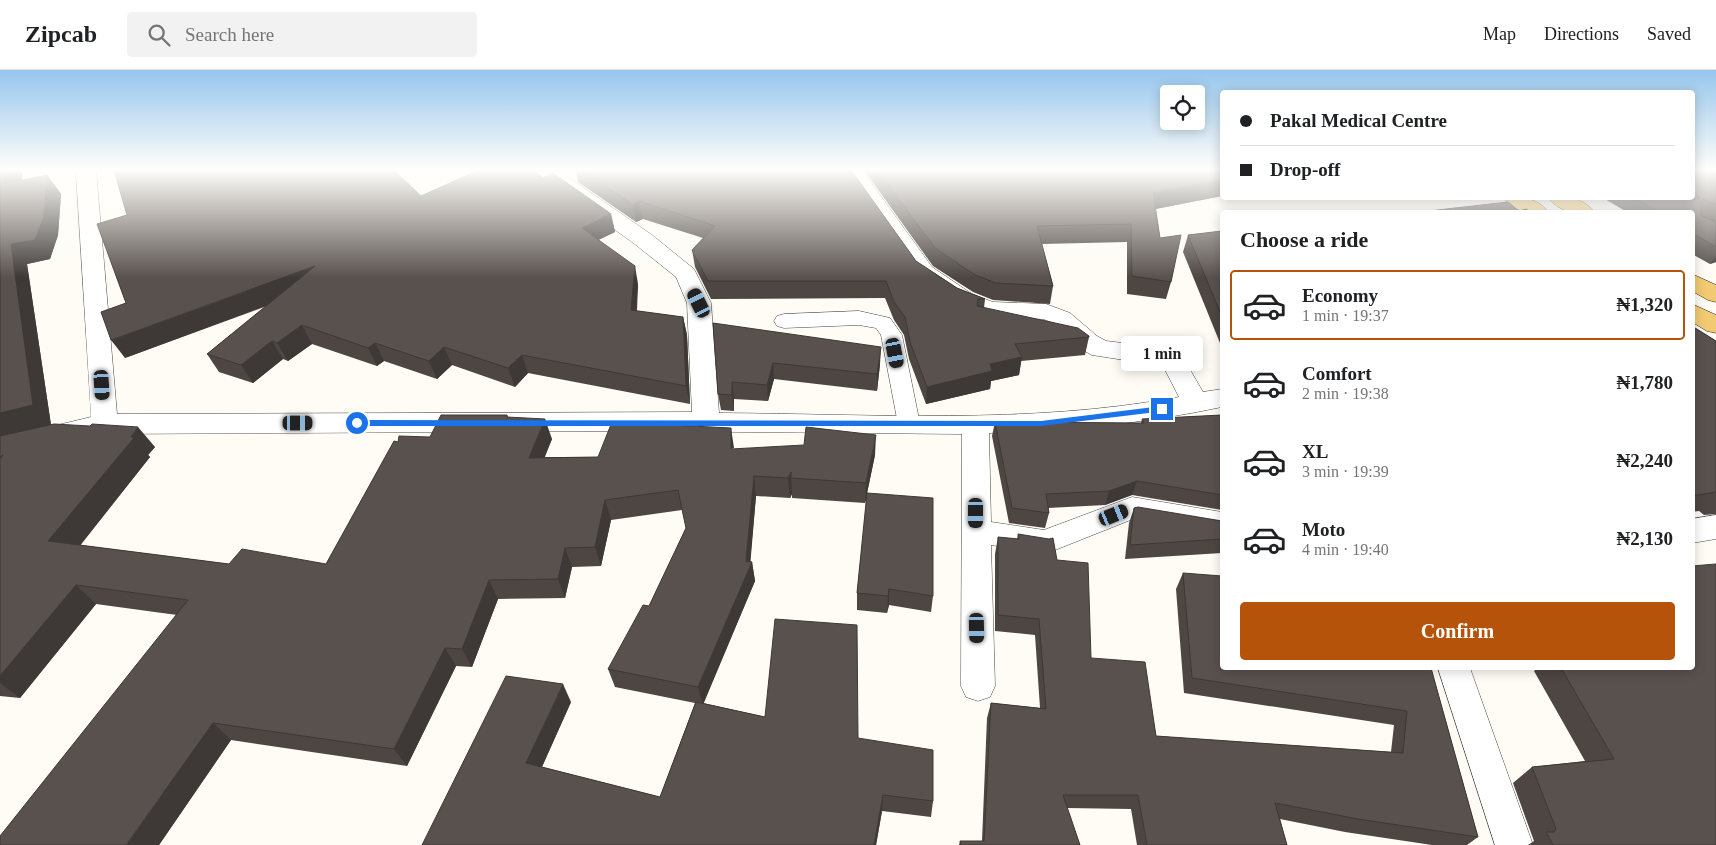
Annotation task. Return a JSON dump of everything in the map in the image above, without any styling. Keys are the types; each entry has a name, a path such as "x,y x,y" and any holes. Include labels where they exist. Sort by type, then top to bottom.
{"main road":[{"path":"1695,283 1716,296"},
{"path":"1695,312 1716,325"}],"street":[{"path":"89,206 105,424"},
{"path":"596,206 644,240 686,274 699,303 706,422"},
{"path":"878,206 924,272 964,299 990,309 1046,312 1062,318 1088,342 1101,349 1155,355 1172,360 1196,404"},
{"path":"0,450 53,435 105,424 706,422 1041,424 1196,404 1220,398"},
{"path":"975,424 978,686"},
{"path":"976,531 1045,542 1132,508 1220,524"},
{"path":"1695,531 1716,527"},
{"path":"1455,670 1514,845"}],"lane":[{"path":"784,321 859,318 883,323 891,335 909,424"}],"building":[{"path":"0,206 45,206 44,216 35,240 11,244 33,405 0,413"},
{"path":"124,206 600,206 611,214 582,228 635,266 631,310 683,317 686,386 522,355 508,368 444,347 429,361 375,343 368,348 302,325 277,343 272,341 241,365 207,354 315,266 111,340 101,312 126,303 97,224 127,215"},
{"path":"655,206 877,206 916,261 957,288 985,299 978,299 977,306 1078,328 1089,337 1015,344 1022,357 990,364 992,371 927,387 910,342 905,317 894,302 886,281 708,281 692,250 715,226"},
{"path":"904,206 1155,206 1160,238 1181,235 1171,282 1132,276 1131,224 1037,226 1053,286 996,283 975,275 935,248"},
{"path":"1471,206 1513,206 1518,210 1438,210"},
{"path":"1649,206 1701,206 1701,216 1716,222 1716,247 1695,235 1695,210 1656,210"},
{"path":"1220,231 1220,312 1188,235"},
{"path":"713,323 881,347 877,374 773,363 767,385 732,382 732,395 718,394"},
{"path":"1695,328 1716,341 1716,492 1695,496"},
{"path":"441,415 507,415 507,417 545,419 529,458 598,457 612,422 731,428 731,449 804,445 806,427 876,435 866,483 791,478 791,472 788,478 754,476 746,561 752,562 698,687 608,669 643,605 649,606 686,528 678,490 605,500 595,547 565,548 558,579 489,580 462,649 445,648 394,749 213,723 126,845 0,845 0,836 188,600 76,585 0,676 0,459 3,455 0,457 0,436 54,424 138,427 131,437 134,438 48,541 229,564 242,549 326,564 394,441 398,442 399,436 430,437"},
{"path":"1220,415 1220,495 1137,481 1109,491 1046,494 1049,513 1012,508 995,422 1144,423 1142,419"},
{"path":"867,493 933,498 933,596 889,589 888,596 857,593"},
{"path":"1138,507 1220,521 1220,539 1130,545 1134,508"},
{"path":"1018,534 1053,538 1057,560 1088,563 1091,658 1145,662 1156,736 1403,753 1407,711 1192,678 1183,573 1220,576 1220,670 1432,670 1478,837 1358,819 1275,803 1287,845 1147,845 1138,795 1063,795 1080,845 961,845 960,841 984,841 991,703 1046,709 1039,619 998,615 998,537 1019,539"},
{"path":"1716,564 1716,845 1553,845 1546,832 1554,832 1556,829 1532,767 1614,759 1562,670 1695,670 1695,566"},
{"path":"775,619 857,625 858,738 933,750 933,801 883,795 874,845 422,845 506,676 563,684 526,763 660,797 696,702 765,717"}],"route":[{"path":"357,423 706,422 1041,424 1162,409"}]}
